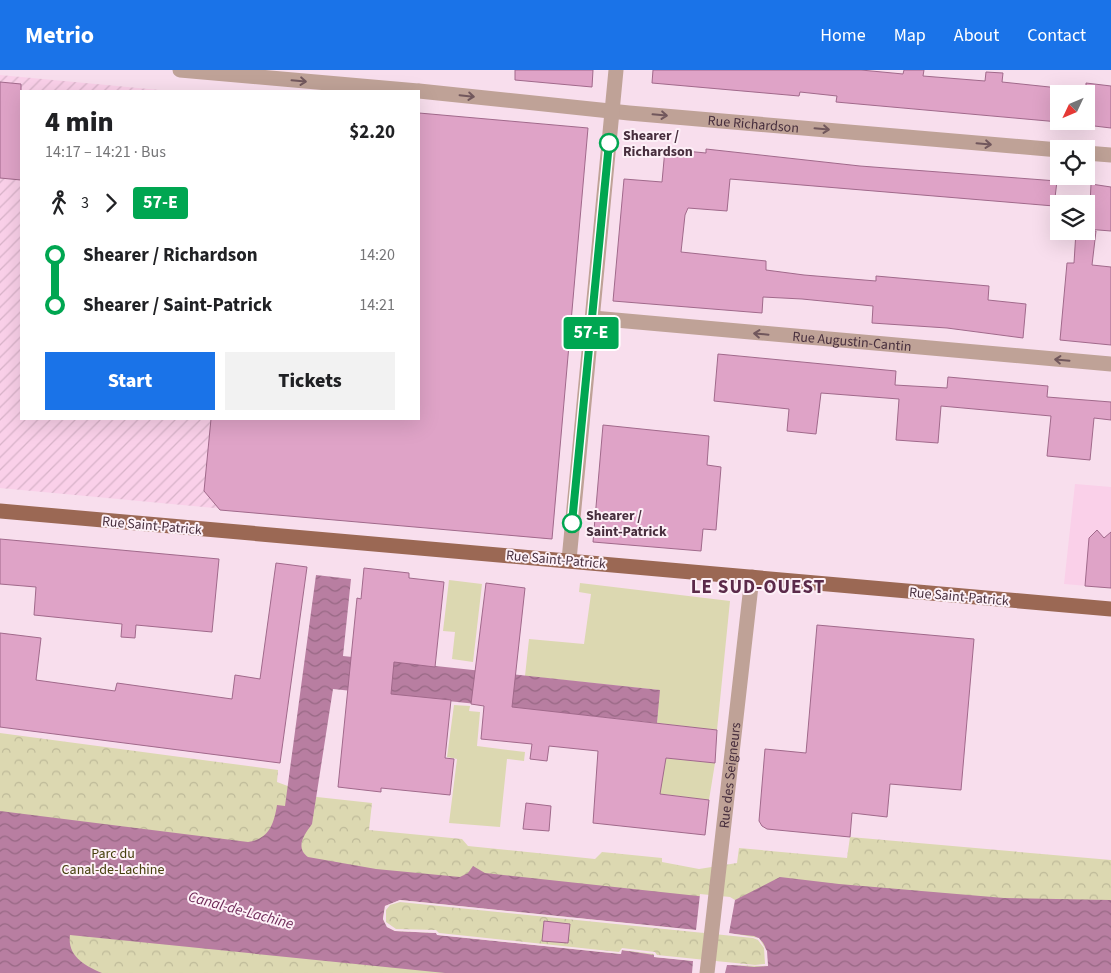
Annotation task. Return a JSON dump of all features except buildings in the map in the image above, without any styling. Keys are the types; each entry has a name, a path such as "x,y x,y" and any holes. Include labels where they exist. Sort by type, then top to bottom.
{"main road":[{"name":"Rue Saint-Patrick","path":"0,511 1111,609"}],"street":[{"name":"Rue Richardson","path":"180,70 407,90"},
{"path":"569,560 616,70"},
{"name":"Rue Richardson","path":"420,91 612,111 1050,149"},
{"path":"1095,154 1111,155"},
{"name":"Rue Augustin-Cantin","path":"593,318 1111,364"},
{"name":"Rue des Seigneurs","path":"707,973 752,577"}],"shaded area":[{"path":"0,75 159,90 20,90 20,420 420,420 420,115 585,131 547,539 0,488"},
{"path":"1075,484 1111,487 1111,588 1064,584"}],"green space":[{"path":"449,580 482,584 473,662 452,659 455,632 443,631"},
{"path":"580,583 730,601 717,730 657,723 659,690 525,676 529,639 584,644 591,594 579,592"},
{"path":"454,705 470,706 469,711 480,712 477,746 525,752 524,761 507,759 500,827 449,823 457,759 447,757"},
{"name":"Parc du Canal-de-Lachine","path":"0,733 278,770 277,782 317,797 372,803 369,830 462,839 468,846 595,859 602,852 662,858 662,862 699,869 737,863 739,848 847,858 850,837 1111,860 1111,973 0,973"},
{"path":"666,758 715,763 709,800 623,789 663,773"}],"water":[{"name":"Canal-de-Lachine","path":"316,575 351,579 343,656 660,690 657,723 333,689 312,824 301,845 308,857 376,869 460,877 468,873 473,866 485,873 735,900 780,877 1004,898 1111,900 1111,973 445,973 70,935 71,949 78,959 102,973 0,973 0,811 248,842 261,838 266,834 272,824 277,805 285,806","holes":["400,900 759,938 764,945 768,966 754,967 654,957 654,955 621,950 621,954 438,935 436,933 395,931 387,927 383,919 385,906"]}],"pier":[{"path":"700,894 730,897 735,900 729,933 759,938 767,951 768,966 727,965 725,973 692,973 693,961 654,957 654,954 622,950 621,954 437,935 436,933 395,931 387,927 383,919 385,906 400,900 696,930","holes":["400,902 758,940 764,948 765,964 755,965 657,955 655,952 622,948 619,952 439,933 436,930 396,929 386,922 386,910 390,905"]}],"bus line":[{"name":"57-E","path":"572,523 609,143"}],"place":[{"name":"Shearer / Richardson","path":"609,143"},
{"name":"Shearer / Saint-Patrick","path":"572,523"}],"district":[{"name":"LE SUD-OUEST","path":"758,586"}]}
